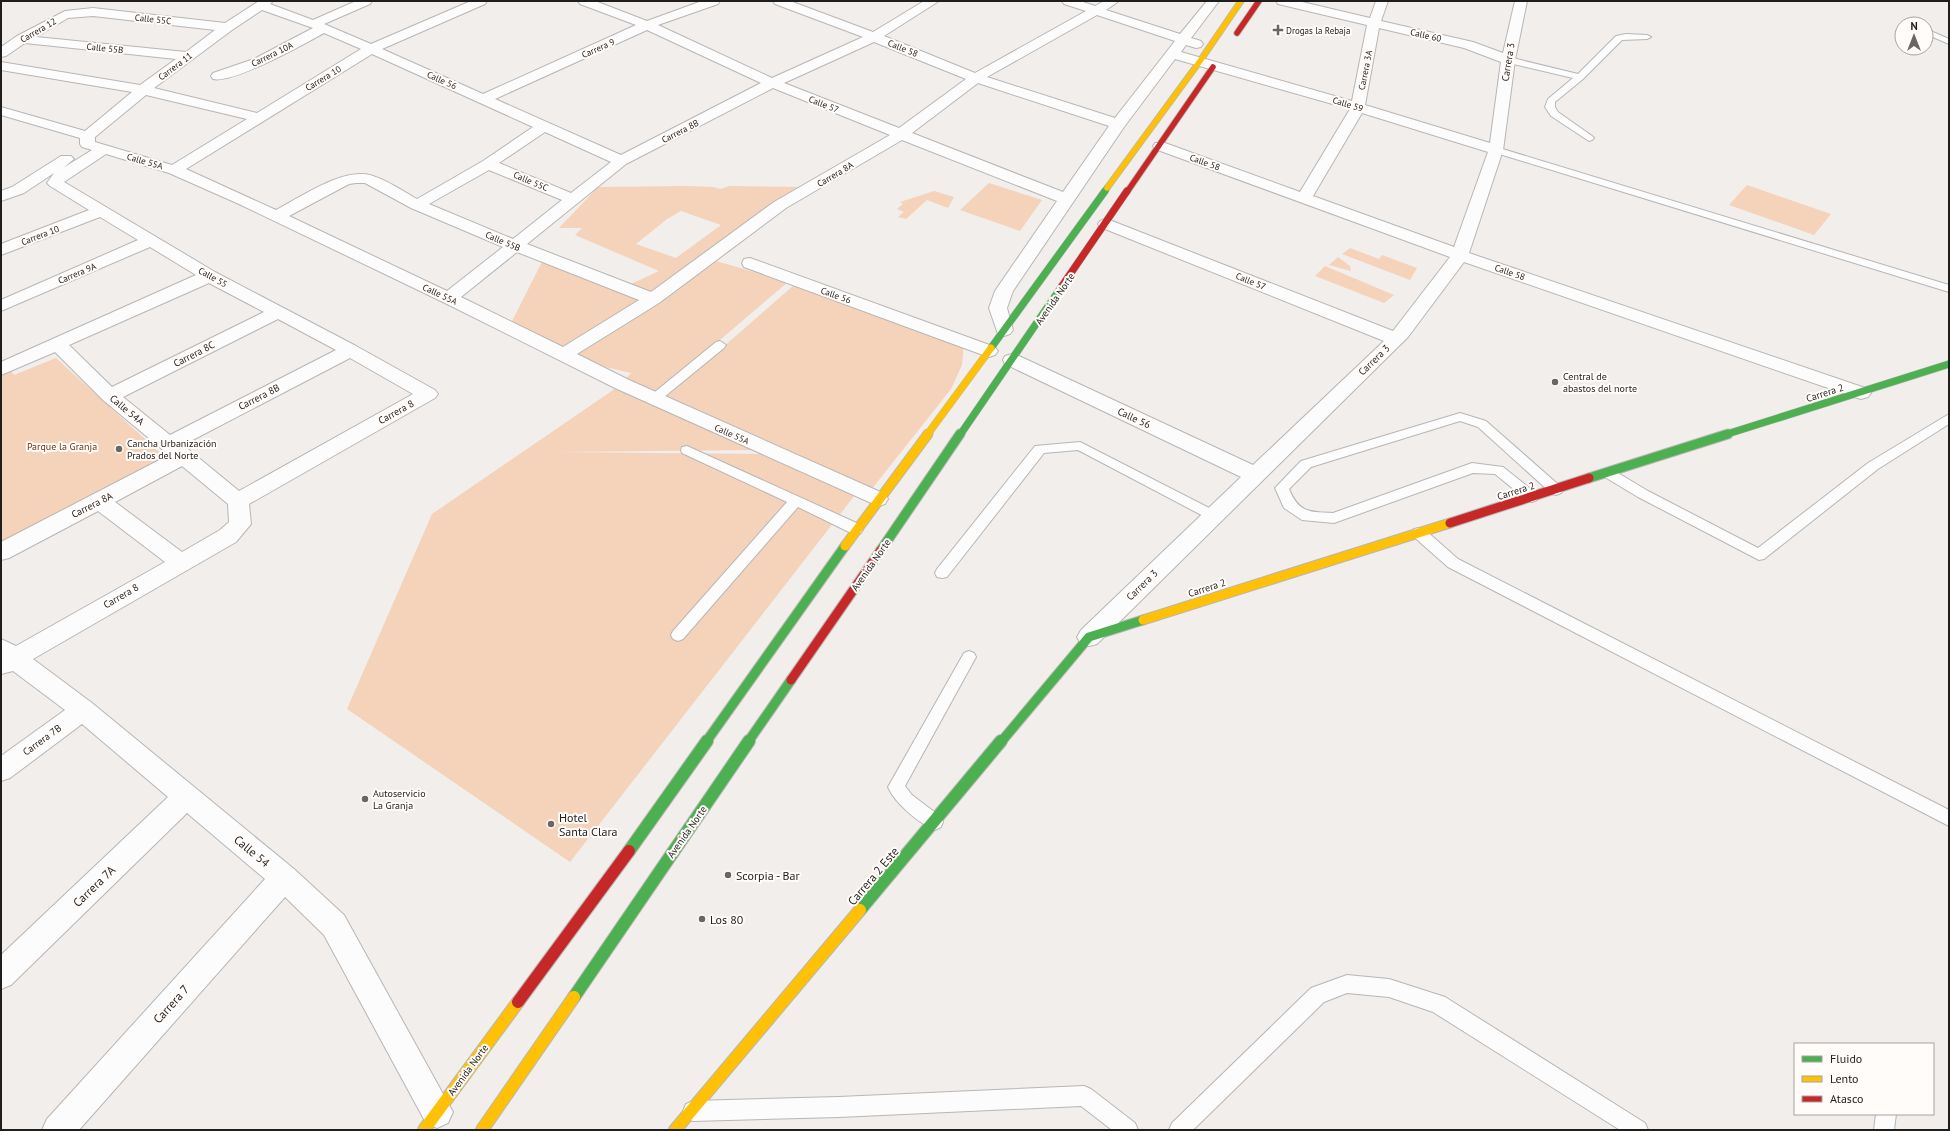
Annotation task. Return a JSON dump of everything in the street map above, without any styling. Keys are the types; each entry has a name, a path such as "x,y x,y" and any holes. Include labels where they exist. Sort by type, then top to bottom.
{"main road":[{"name":"Avenida Norte","path":"430,1121 598,894 856,529 989,351 1200,61 1241,1"},
{"path":"1232,40 1260,1"},
{"name":"Avenida Norte","path":"482,1130 1219,59"},
{"name":"Carrera 2","path":"1089,637 1949,364"},
{"name":"Carrera 2 Este","path":"675,1130 1089,637"}],"street":[{"name":"Carrera 10A","path":"218,76 259,62 318,26 366,1"},
{"name":"Carrera 10","path":"174,170 371,49 479,1"},
{"name":"Calle 57","path":"584,1 648,26 772,83 1066,199"},
{"name":"Carrera 9","path":"484,99 648,26 714,1"},
{"name":"Calle 58","path":"779,1 976,78 1118,124"},
{"name":"Carrera 8B","path":"450,298 621,162 772,83 874,37 933,1"},
{"name":"Calle 59","path":"1068,1 1209,48 1219,59"},
{"name":"Carrera 8A","path":"563,355 653,299 780,205 815,186 900,134 976,78 1114,1"},
{"path":"1004,330 998,308 1004,291 1118,124 1174,54 1213,1"},
{"name":"Calle 60","path":"1282,1 1468,45 1508,60"},
{"name":"Carrera 3A","path":"1304,198 1358,106 1374,23 1382,1"},
{"name":"Calle 56","path":"264,3 484,99 621,162"},
{"name":"Carrera 11","path":"1,196 18,190 88,140 143,90 228,27 264,3"},
{"name":"Carrera 3","path":"1089,637 1396,339 1460,255 1496,150 1515,3"},
{"name":"Calle 55C","path":"78,13 93,12 228,27"},
{"name":"Carrera 12","path":"1,53 22,39 65,15 78,13"},
{"name":"Calle 55B","path":"22,39 188,56"},
{"name":"Calle 59","path":"1174,54 1200,61 1219,59 1358,106 1496,150"},
{"path":"1,66 143,90 257,118"},
{"name":"Calle 55A","path":"1,111 88,140 104,150 174,170 450,298 654,399 878,499"},
{"path":"417,205 488,164 544,126"},
{"name":"Calle 58","path":"1160,146 1460,255 1861,393"},
{"name":"Calle 55","path":"104,150 60,176 55,183 152,240 209,276 350,350 428,394"},
{"name":"Calle 55C","path":"488,164 573,199"},
{"name":"Calle 55B","path":"276,216 344,181 356,178 368,179 417,205 516,246 653,299"},
{"path":"1,180 18,190"},
{"name":"Carrera 10","path":"1,250 101,211"},
{"name":"Calle 57","path":"1106,224 1396,339"},
{"name":"Carrera 9A","path":"1,306 152,240"},
{"name":"Calle 56","path":"750,263 989,351"},
{"path":"1,369 209,276"},
{"name":"Carrera 8C","path":"110,396 278,312"},
{"name":"Calle 54A","path":"57,344 110,396 238,501"},
{"name":"Carrera 8B","path":"176,450 350,350"},
{"name":"Calle 56","path":"1012,360 1256,475"},
{"name":"Carrera 8","path":"6,657 228,536 240,524 238,501 428,394"},
{"name":"Carrera 8A","path":"1,552 100,501 176,450"},
{"path":"100,501 180,562"},
{"name":"Calle 54","path":"6,657 83,710 284,878 334,925 430,1121"},
{"name":"Carrera 7B","path":"1,770 83,710"},
{"name":"Carrera 7A","path":"1,975 186,797"},
{"name":"Carrera 7","path":"58,1130 284,878"}],"lane":[{"path":"1934,34 1949,42"},
{"path":"1589,138 1554,114 1550,107 1551,101 1580,77 1619,38 1646,37"},
{"name":"Calle 60","path":"1508,60 1580,77"},
{"path":"1496,150 1949,289"},
{"path":"654,399 720,345"},
{"path":"1532,497 1498,470 1472,468 1334,518 1307,517 1289,504 1282,488 1306,464 1460,417 1482,424 1556,490"},
{"path":"1608,473 1643,494 1759,555 1872,466 1949,418"},
{"path":"942,573 1040,449 1080,446 1214,516"},
{"path":"687,450 856,529"},
{"path":"678,635 796,501"},
{"path":"1418,533 1453,563 1949,818"},
{"path":"935,822 906,800 896,787 969,657"},
{"path":"1179,1130 1318,996 1347,984 1389,988 1438,1004 1638,1130"},
{"path":"693,1110 839,1107 1084,1096 1128,1130"},
{"path":"1884,1130 1886,1115"}],"green space":[{"path":"989,183 1042,200 1020,231 960,210"},
{"path":"1747,185 1831,214 1814,235 1729,205"},
{"path":"687,186 714,187 720,189 730,186 804,187 797,188 786,195 713,260 788,282 654,396 623,382 631,373 576,360 509,327 545,256 629,285 659,271 575,235 582,228 559,228 598,187","holes":["681,211 721,225 676,258 636,244 667,219"]},
{"path":"934,191 954,197 948,208 927,200 906,219 898,217 904,212 897,209 903,204 900,202"},
{"path":"1350,248 1379,259 1382,255 1417,268 1410,280 1342,254"},
{"path":"1338,257 1350,266 1351,271 1329,265"},
{"path":"1325,266 1394,295 1384,303 1315,276"},
{"path":"794,285 964,342 962,365 951,389 871,490 667,396"},
{"name":"Parque la Granja","path":"56,358 168,460 1,549 1,370 8,367 14,375"},
{"path":"619,386 652,400 752,450 557,452 766,454 855,495 570,862 347,709 432,514"}],"traffic: fast":[{"path":"991,348 1107,188"},
{"path":"881,550 1062,286"},
{"path":"1589,478 1949,364"},
{"path":"629,851 845,546"},
{"path":"860,910 1089,637 1143,620"},
{"path":"574,997 791,680"}],"traffic: slow":[{"path":"1107,188 1200,61 1241,1"},
{"path":"845,546 991,348"},
{"path":"1143,620 1450,523"},
{"path":"675,1130 860,910"},
{"path":"482,1130 574,997"},
{"path":"424,1130 518,1002"}],"traffic: jam":[{"path":"1237,33 1259,1"},
{"path":"1062,286 1213,67"},
{"path":"1450,523 1589,478"},
{"path":"791,680 881,550"},
{"path":"518,1002 629,851"}],"place":[{"name":"Drogas la Rebaja","path":"1278,30"},
{"name":"Central de abastos del norte","path":"1555,382"},
{"name":"Cancha Urbanización Prados del Norte","path":"119,449"},
{"name":"Autoservicio La Granja","path":"365,799"},
{"name":"Hotel Santa Clara","path":"551,824"},
{"name":"Scorpia - Bar","path":"728,875"},
{"name":"Los 80","path":"702,919"}]}
